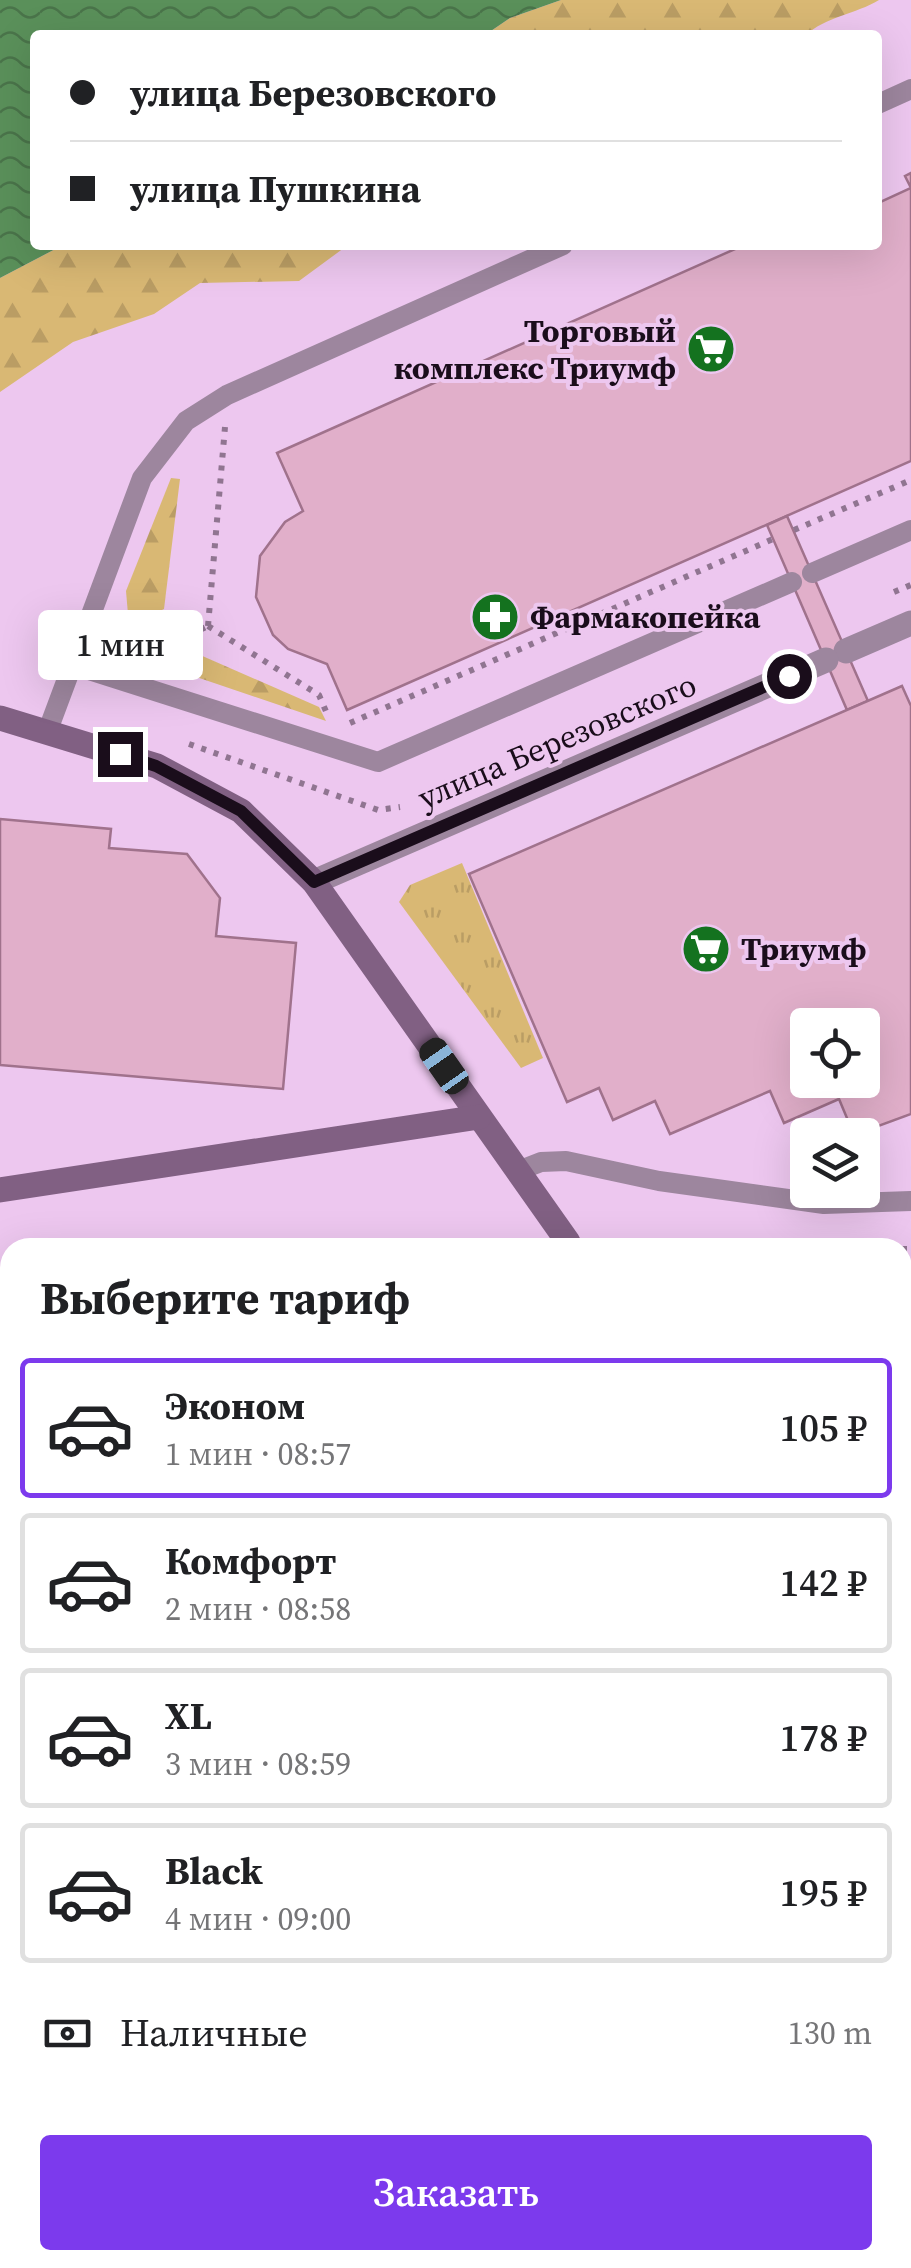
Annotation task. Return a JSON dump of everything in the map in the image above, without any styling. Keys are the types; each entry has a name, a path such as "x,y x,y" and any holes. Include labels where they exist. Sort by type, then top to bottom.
{"street":[{"name":"улица Березовского","path":"314,882 911,623"},
{"path":"0,718 156,766 241,811 314,882 565,1238"},
{"path":"0,1190 479,1117"}],"lane":[{"path":"882,102 911,89"},
{"path":"48,730 142,478 186,420 227,395 551,250"},
{"path":"812,573 911,530"},
{"path":"70,664 378,762 792,582"},
{"path":"518,1171 541,1162 566,1161 659,1181 824,1204 911,1201"}],"path":[{"path":"208,626 227,395"},
{"path":"794,530 911,480"},
{"path":"334,730 773,540"},
{"path":"139,659 208,626"},
{"path":"208,626 319,695"},
{"path":"172,738 378,810 394,809"}],"green space":[{"path":"561,0 879,0 813,30 492,30 510,18"},
{"path":"53,250 341,250 299,281 200,283 154,314 73,342 0,392 0,278"},
{"path":"171,478 180,479 164,609 129,626 126,591"},
{"path":"191,651 319,707 326,721 161,665"},
{"path":"462,863 543,1058 521,1068 399,902 410,885"}],"water":[{"path":"0,0 561,0 510,18 492,30 30,30 30,250 53,250 0,278"}],"building":[{"name":"Торговый комплекс Триумф","path":"911,188 911,461 347,710 327,664 288,649 273,635 256,597 260,556 285,522 303,511 277,453 733,250 882,250 882,201"},
{"path":"787,516 868,701 847,710 767,525"},
{"name":"Триумф","path":"902,686 911,706 911,1114 880,1125 880,1118 847,1118 839,1099 784,1123 770,1091 670,1134 655,1101 613,1120 599,1088 567,1102 469,874"},
{"path":"0,819 111,829 109,848 187,854 220,898 216,936 296,943 283,1089 0,1065"}],"place":[{"name":"Торговый комплекс Триумф","path":"711,349"},
{"name":"Фармакопейка","path":"495,617"},
{"name":"Триумф","path":"706,949"}],"route":[{"path":"120,754 156,766 241,811 314,882 789,676"}]}
